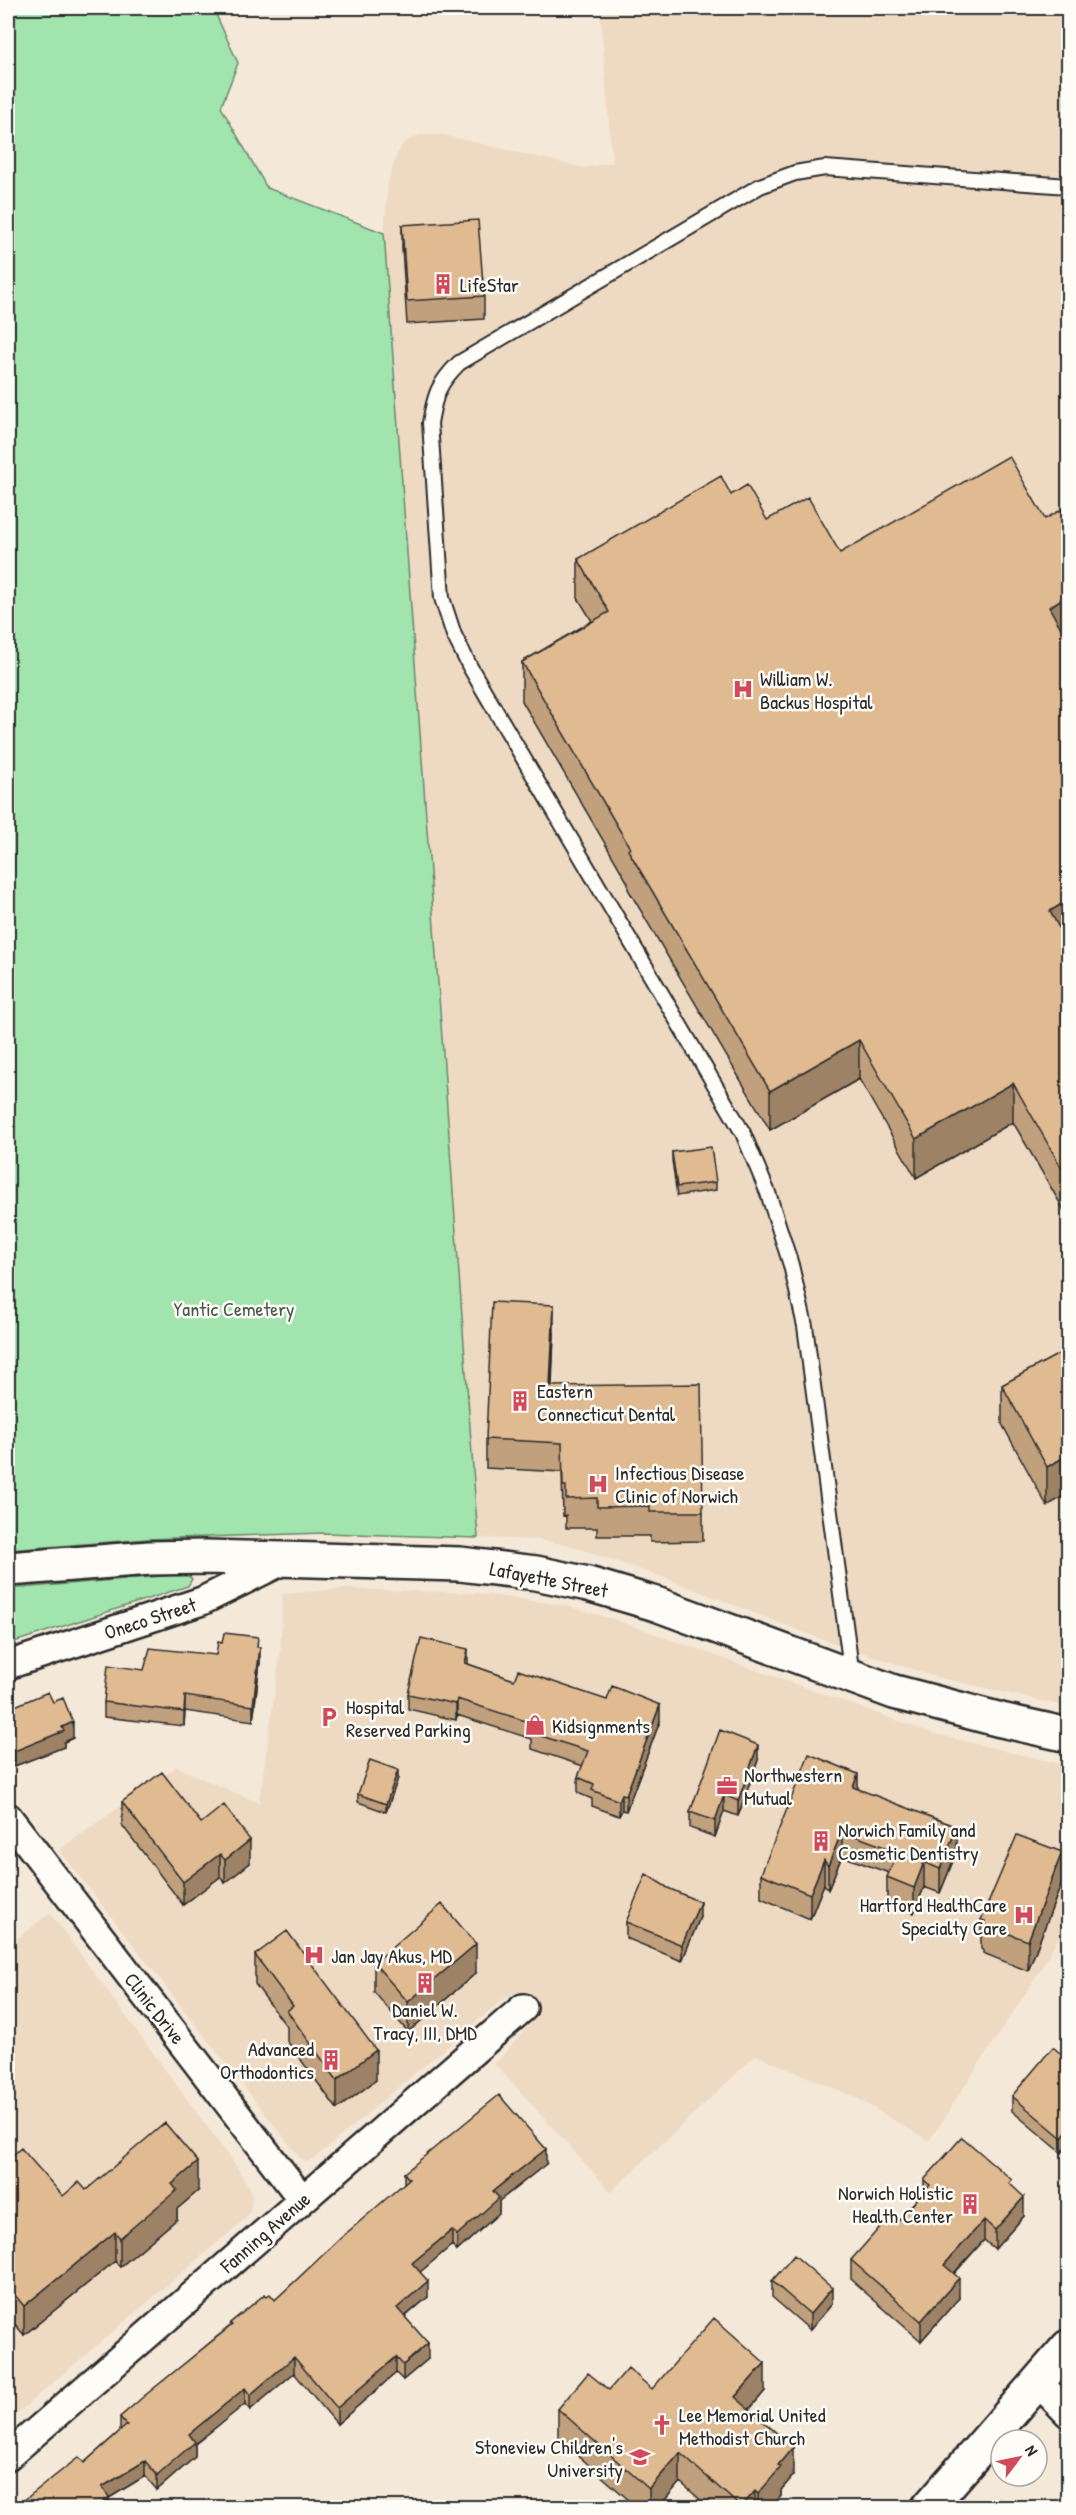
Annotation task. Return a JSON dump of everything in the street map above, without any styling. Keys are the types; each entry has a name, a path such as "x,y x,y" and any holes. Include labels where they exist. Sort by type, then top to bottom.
{"main road":[{"name":"Lafayette Street","path":"8,1569 150,1558 287,1559 460,1564 553,1576 656,1604 852,1679 937,1704 1068,1735"},
{"path":"928,2508 1068,2347"}],"street":[{"name":"Oneco Street","path":"8,1665 209,1599 287,1559"},
{"name":"Clinic Drive","path":"8,1817 302,2199"},
{"name":"Fanning Avenue","path":"8,2456 523,2008"},
{"path":"1038,2382 1068,2413"}],"lane":[{"path":"852,1679 805,1326 791,1265 768,1193 743,1133 470,667 454,635 442,598 432,414 435,394 443,379 459,363 760,186 795,173 825,168 1068,186"}],"shaded area":[{"name":"William W. Backus Hospital","path":"600,8 1043,8 1068,21 1068,1707 933,1676 813,1636 668,1579 565,1544 541,1540 478,1538 384,233 388,182 397,154 404,143 419,135 444,135 584,168 612,162"},
{"path":"341,1589 476,1593 563,1605 613,1619 935,1734 1068,1766 1068,1920 1040,1971 929,2141 857,2098 756,2055 611,2192 495,2064 538,2015 532,2002 519,1991 501,2001 316,2157 307,2162 300,2158 59,1850 176,1767 259,1803 280,1655 283,1594"},
{"path":"50,1913 236,2166 250,2188 252,2199 250,2211 245,2219 8,2421 8,2168 24,2154 8,2133 8,1946"}],"green space":[{"name":"Yantic Cemetery","path":"8,8 213,8 238,63 221,107 267,188 384,233 478,1538 324,1533 147,1539 8,1550"},
{"path":"186,1574 192,1579 188,1586 8,1644 8,1589"}],"building":[{"name":"LifeStar","path":"478,220 484,296 407,301 402,225"},
{"path":"1009,456 1045,519 1068,506 1068,595 1049,607 1068,641 1068,900 1050,911 1068,945 1068,1179 1013,1083 916,1139 859,1040 770,1091 628,850 630,848 522,662 609,612 578,559 721,476 731,495 747,485 767,520 808,497 840,553"},
{"path":"711,1147 716,1182 677,1187 672,1152"},
{"path":"492,1302 554,1305 550,1386 701,1384 703,1512 650,1512 650,1506 597,1507 597,1498 566,1499 566,1486 563,1486 562,1443 486,1439"},
{"path":"1068,1349 1068,1455 1047,1467 1002,1385"},
{"path":"224,1633 258,1637 257,1647 260,1647 253,1706 185,1696 184,1712 104,1702 108,1665 144,1670 150,1648 216,1655 218,1642 222,1643"},
{"path":"421,1638 468,1649 465,1663 514,1680 518,1670 607,1700 612,1686 660,1705 626,1795 622,1794 619,1801 592,1790 594,1784 578,1777 588,1751 532,1733 535,1724 457,1699 456,1704 408,1694"},
{"path":"48,1692 53,1702 63,1698 73,1722 62,1727 64,1731 12,1752 8,1740 8,1709"},
{"name":"Northwestern Mutual","path":"720,1730 758,1745 738,1801 724,1795 715,1821 690,1812"},
{"path":"809,1754 858,1774 853,1787 957,1827 940,1869 924,1862 914,1888 887,1877 898,1852 842,1831 828,1866 824,1860 810,1894 761,1874"},
{"path":"370,1760 398,1770 386,1804 358,1794"},
{"path":"162,1772 201,1823 224,1805 250,1840 225,1860 220,1854 183,1882 122,1802"},
{"path":"1017,1835 1062,1852 1028,1941 983,1924 985,1921 981,1920"},
{"path":"646,1874 668,1888 700,1902 682,1945 626,1922"},
{"path":"442,1904 476,1944 408,2002 374,1963"},
{"path":"287,1931 376,2050 337,2080 287,2011 293,2006 255,1955"},
{"path":"1053,2047 1068,2060 1068,2130 1062,2138 1012,2096"},
{"path":"499,2095 546,2149 493,2191 499,2198 457,2235 452,2230 412,2263 428,2281 397,2308 428,2343 403,2365 396,2357 337,2408 294,2357 250,2395 245,2388 189,2434 195,2442 157,2475 145,2461 102,2487 109,2497 96,2508 14,2508 79,2457 84,2463 127,2425 120,2417 232,2325 230,2323 265,2294 267,2296 270,2294 275,2300 343,2236 409,2179 404,2173"},
{"path":"165,2123 198,2162 172,2184 177,2190 120,2238 115,2232 24,2306 8,2287 8,2159 21,2148 63,2196 79,2182 86,2190"},
{"path":"962,2137 1012,2180 1009,2183 1024,2197 995,2230 984,2220 944,2265 959,2278 921,2321 851,2260 889,2217 896,2223 930,2185 924,2180"},
{"path":"794,2255 832,2288 810,2314 772,2281"},
{"name":"Lee Memorial United Methodist Church","path":"714,2318 765,2363 735,2397 793,2447 778,2465 781,2467 758,2494 755,2491 741,2507 680,2453 649,2489 558,2409 588,2373 609,2390 628,2368 652,2389"},
{"path":"1000,2499 1010,2508 993,2508"}],"place":[{"name":"LifeStar","path":"443,284"},
{"name":"William W. Backus Hospital","path":"743,689"},
{"name":"Eastern Connecticut Dental","path":"520,1401"},
{"name":"Infectious Disease Clinic of Norwich","path":"598,1484"},
{"name":"Hospital Reserved Parking","path":"329,1717"},
{"name":"Kidsignments","path":"535,1725"},
{"name":"Northwestern Mutual","path":"727,1786"},
{"name":"Norwich Family and Cosmetic Dentistry","path":"821,1841"},
{"name":"Hartford HealthCare Specialty Care","path":"1024,1915"},
{"name":"Jan Jay Akus, MD","path":"314,1955"},
{"name":"Daniel W. Tracy, III, DMD","path":"425,1983"},
{"name":"Advanced Orthodontics","path":"331,2060"},
{"name":"Norwich Holistic Health Center","path":"970,2204"},
{"name":"Lee Memorial United Methodist Church","path":"662,2425"},
{"name":"Stoneview Children's University","path":"640,2457"}]}
